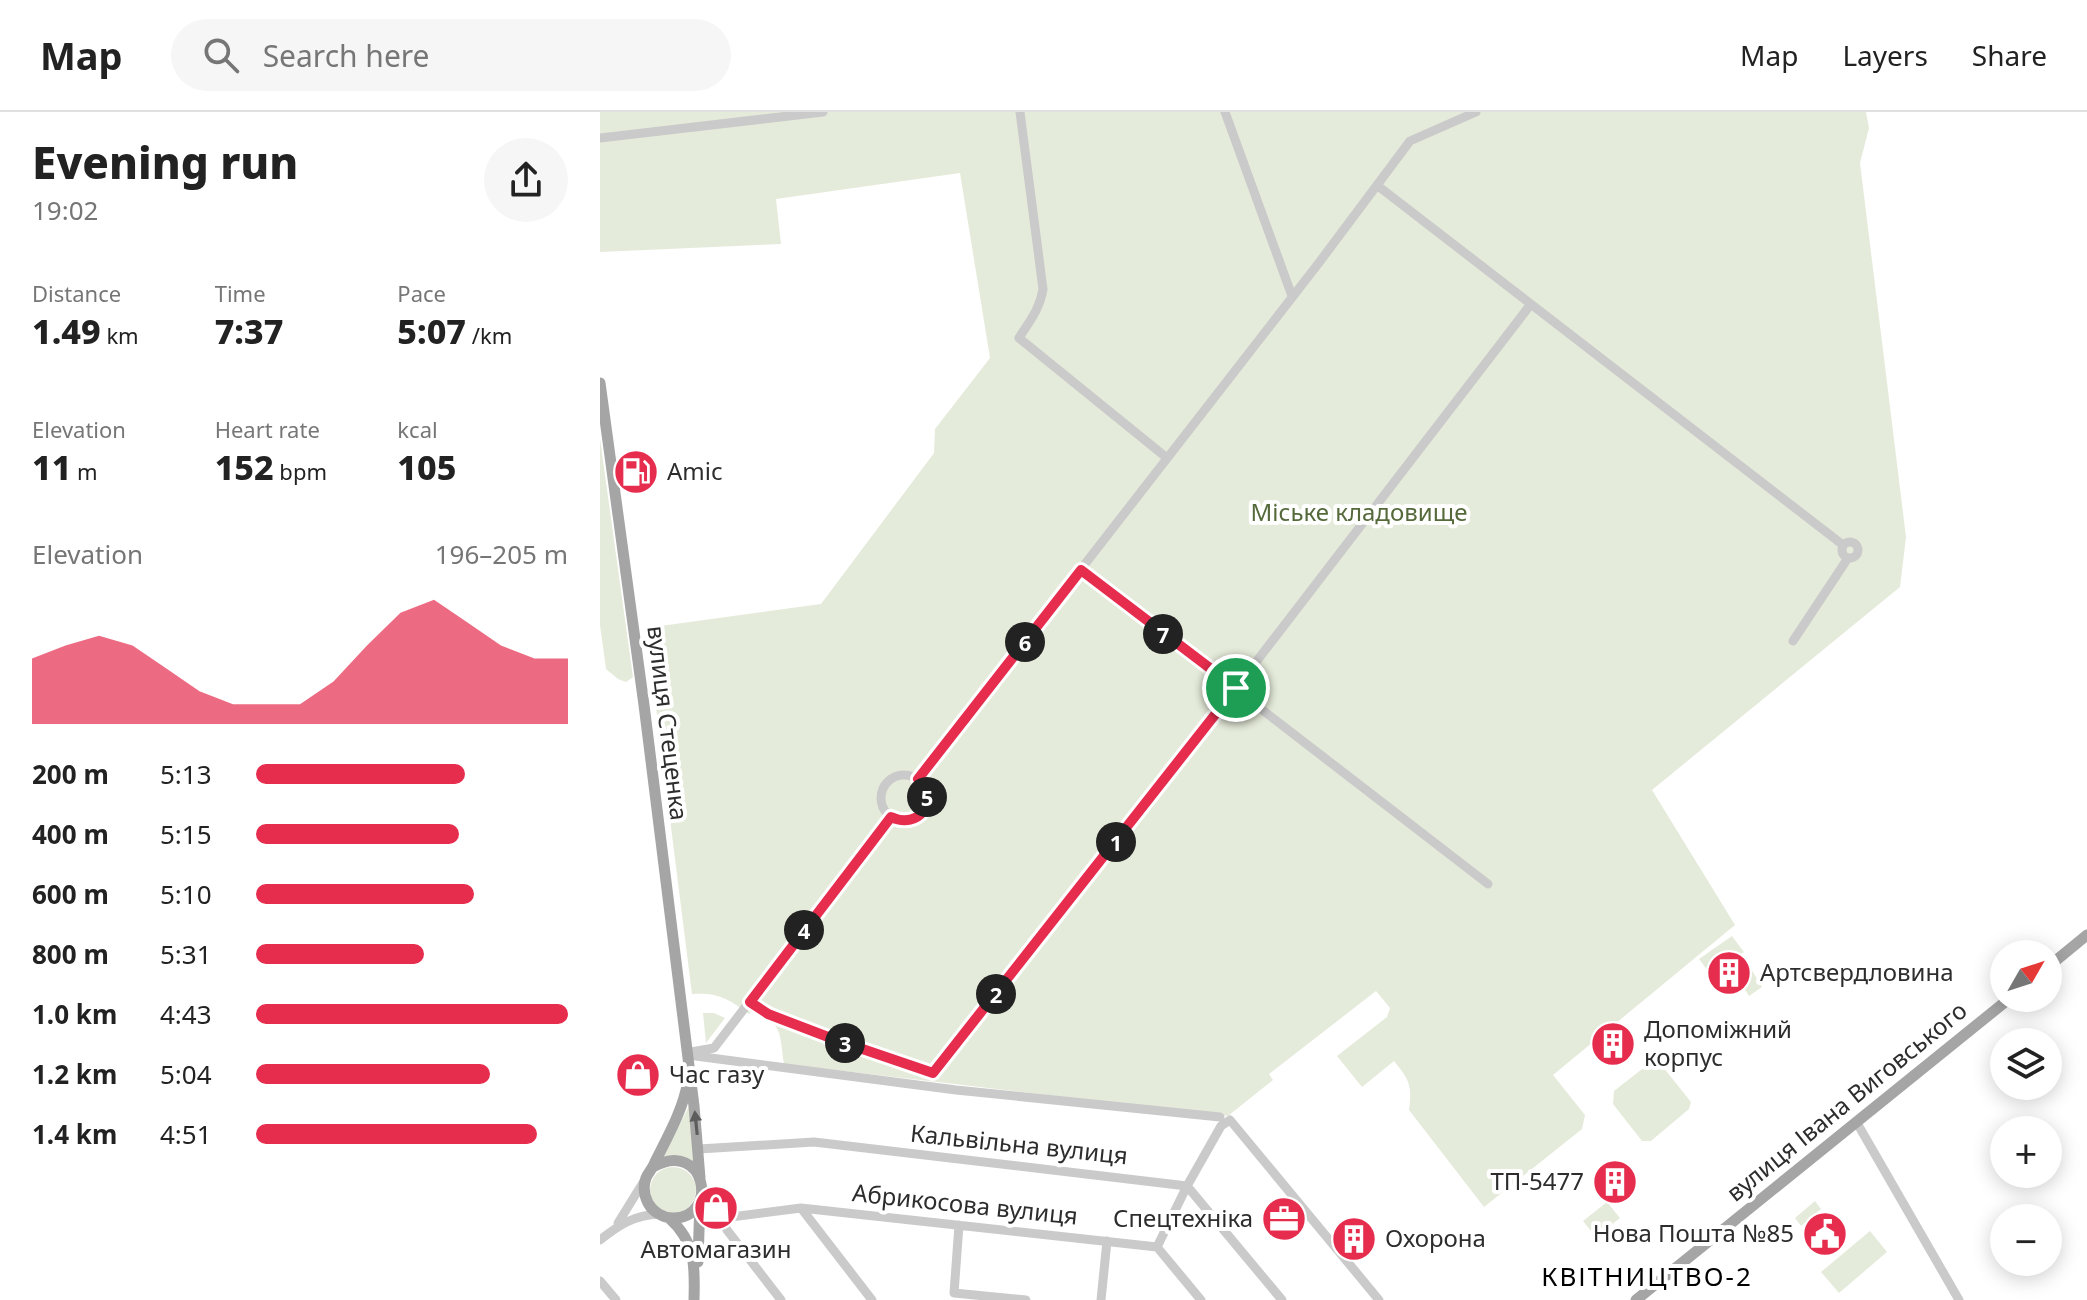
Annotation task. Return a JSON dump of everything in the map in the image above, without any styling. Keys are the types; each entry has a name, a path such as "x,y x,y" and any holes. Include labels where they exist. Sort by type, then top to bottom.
{"main road":[{"name":"вулиця Стеценка","path":"600,383 690,1069 700,1178"},
{"path":"2062,956 2087,935"},
{"name":"вулиця Івана Виговського","path":"1636,1300 1993,1012"},
{"name":"вулиця Стеценка","path":"653,1167 683,1103 690,1069"},
{"path":"694,1300 695,1274 690,1245 679,1226 647,1202 645,1194 646,1179 653,1167 670,1160 679,1161 695,1170 700,1178 699,1257 695,1274"},
{"path":"664,1216 688,1214 700,1200"}],"street":[{"path":"600,138 823,112"},
{"path":"1020,112 1043,289 1041,301 1019,338 1167,458"},
{"path":"1225,112 1292,296"},
{"path":"918,779 1410,141 1476,112"},
{"path":"1378,186 1843,545 1851,541 1858,546 1859,552 1848,558 1793,641"},
{"path":"750,1002 768,1014 933,1073 1236,688 1531,304"},
{"path":"1081,570 1488,884"},
{"path":"896,776 918,779 927,792 928,800 922,813 904,821 891,817 881,800 885,786 896,776"},
{"path":"687,1054 714,1048 891,817"},
{"path":"687,1054 956,1090 1225,1119 1379,1300"},
{"path":"1201,1300 1157,1247 1225,1119"},
{"path":"1857,1123 1959,1300"},
{"name":"Кальвільна вулиця","path":"699,1149 814,1142 1187,1186"},
{"path":"616,1227 646,1179"},
{"path":"1187,1186 1282,1300"},
{"path":"801,1208 872,1300"},
{"name":"Абрикосова вулиця","path":"700,1221 801,1208 1157,1247"},
{"path":"600,1240 634,1217 664,1216"},
{"path":"722,1219 727,1230 781,1300"},
{"path":"957,1297 959,1225"},
{"path":"1101,1300 1107,1241"},
{"path":"600,1281 616,1300"},
{"path":"957,1297 968,1300"},
{"path":"957,1297 1026,1300"}],"green space":[{"name":"Міське кладовище","path":"600,112 1866,112 1869,128 1860,163 1906,537 1900,587 1652,790 1735,925 1553,1075 1585,1115 1582,1129 1484,1207 1409,1110 1409,1084 1394,1061 1362,1087 1337,1056 1387,1017 1390,1008 1376,991 1269,1074 1273,1080 1228,1116 784,1064 778,1031 764,1015 754,1009 749,1014 716,995 692,994 646,628 821,604 934,453 935,429 990,358 960,173 776,199 781,244 600,252"},
{"path":"600,439 633,677 626,682 606,669 600,625"},
{"path":"1732,936 1744,952 1711,975 1699,959"},
{"path":"1748,964 1762,987 1749,996 1735,973"},
{"path":"703,1013 714,1013 725,1018 706,1043"},
{"path":"1651,1062 1663,1067 1691,1102 1689,1109 1651,1141 1642,1141 1613,1104 1614,1091"},
{"path":"689,1106 697,1165 663,1158"},
{"path":"673,1167 689,1174 696,1190 689,1206 673,1213 657,1206 650,1190 657,1174"},
{"path":"1815,1201 1821,1209 1801,1226 1795,1218"},
{"path":"1607,1202 1620,1218 1596,1237 1583,1221"},
{"path":"1870,1231 1887,1252 1839,1293 1821,1272"}],"place":[{"name":"Amic","path":"636,472"},
{"name":"Артсвердловина","path":"1729,973"},
{"name":"Допоміжний корпус","path":"1613,1044"},
{"name":"Час газу","path":"638,1075"},
{"name":"ТП-5477","path":"1615,1182"},
{"name":"Автомагазин","path":"716,1208"},
{"name":"Спецтехніка","path":"1284,1219"},
{"name":"Нова Пошта №85","path":"1825,1234"},
{"name":"Охорона","path":"1354,1239"}],"district":[{"name":"КВІТНИЦТВО-2","path":"1647,1277"}],"route":[{"path":"1081,570 1236,688 933,1073 768,1014 750,1002 891,817 904,821 922,813 928,800 924,785 918,779 1081,570"}]}
